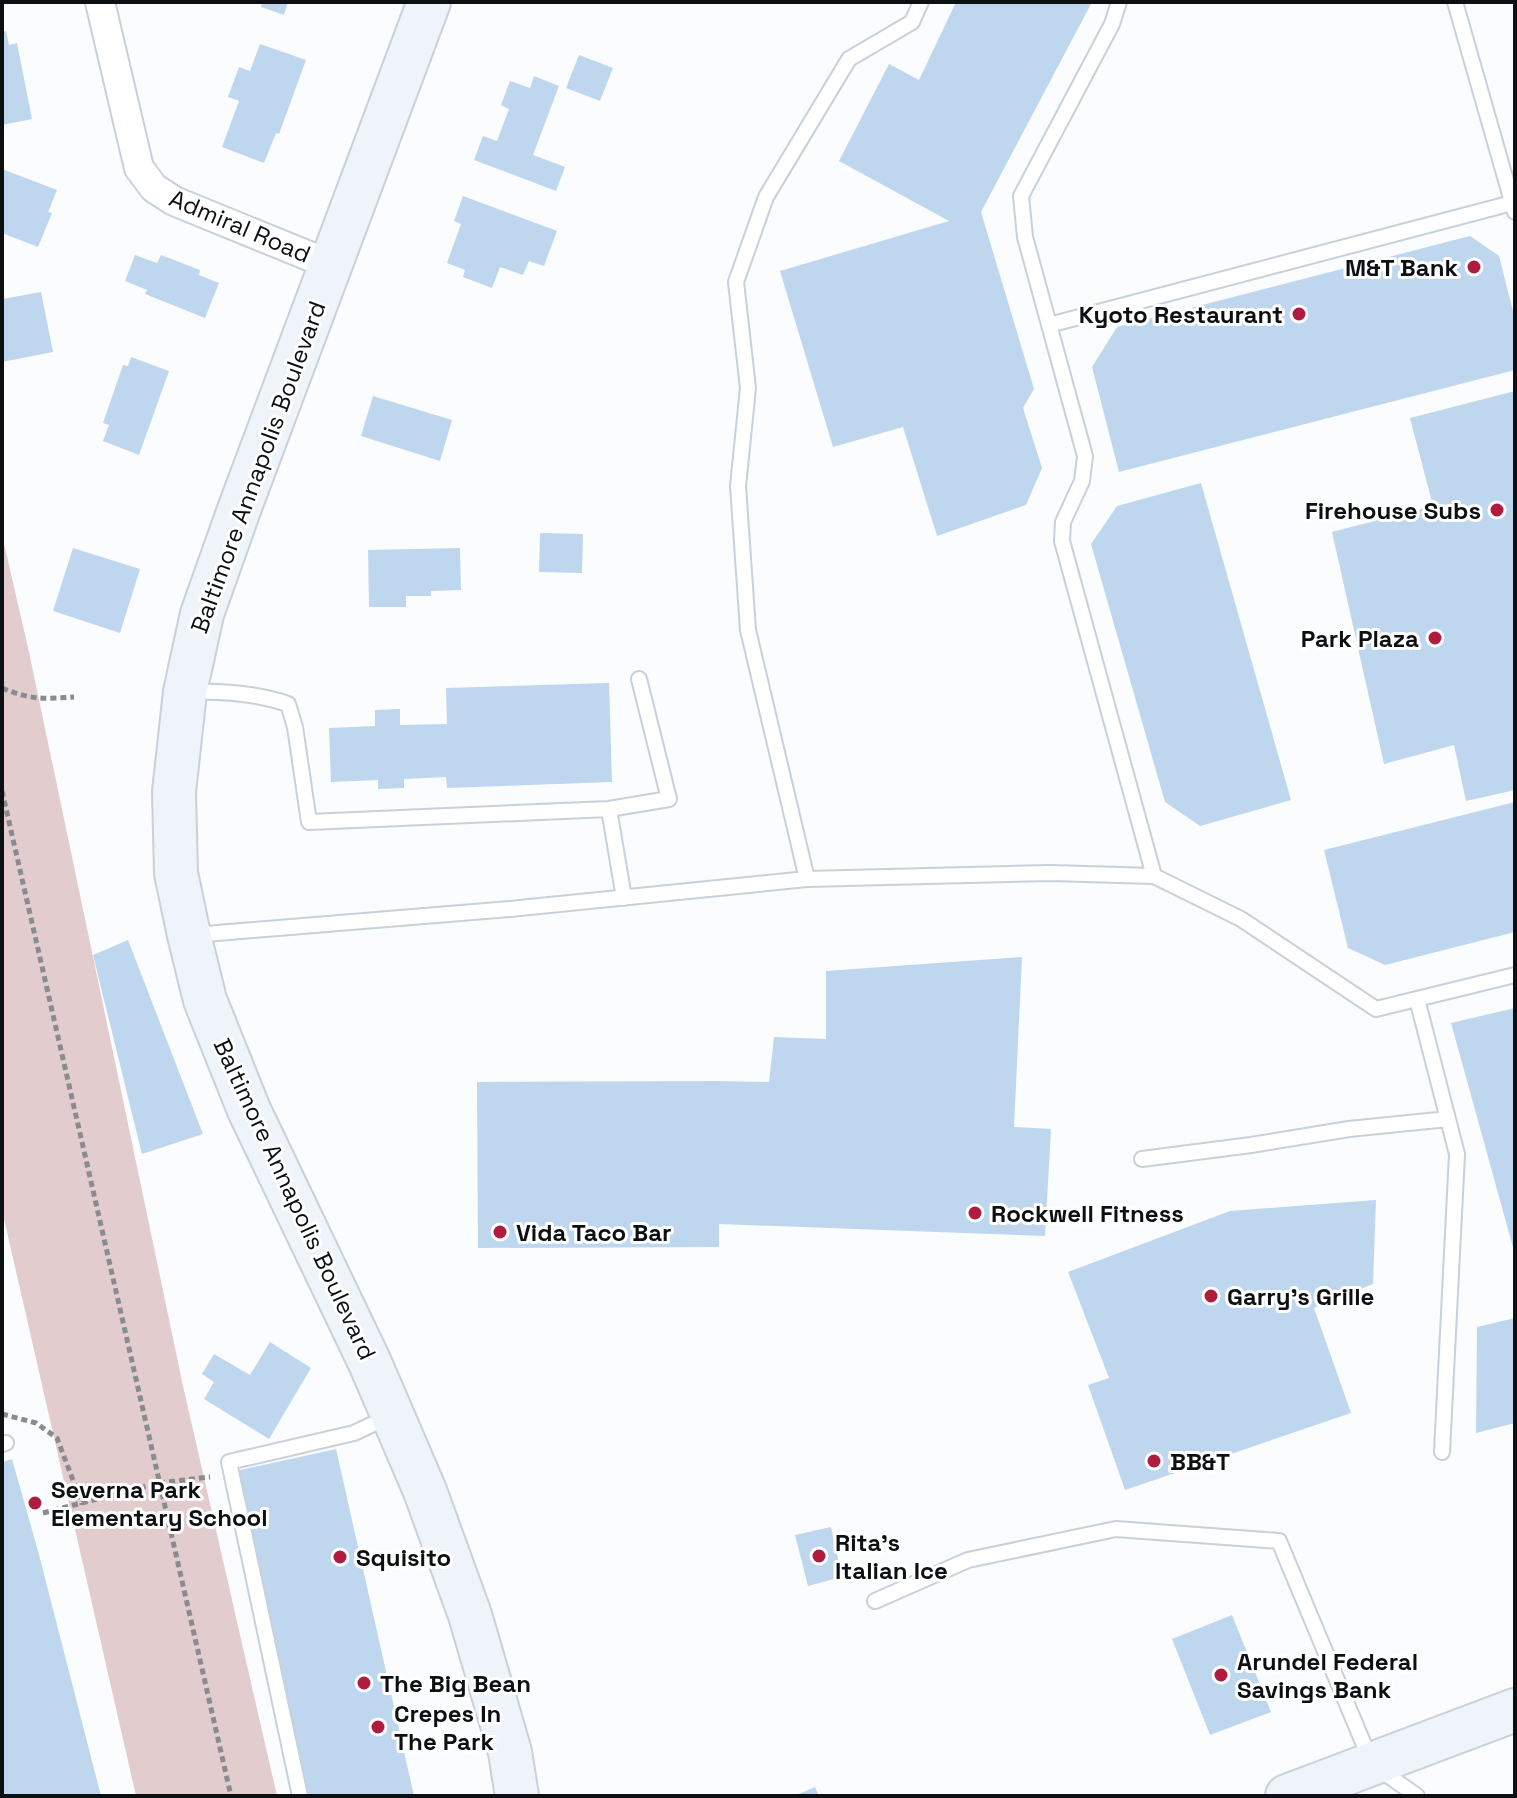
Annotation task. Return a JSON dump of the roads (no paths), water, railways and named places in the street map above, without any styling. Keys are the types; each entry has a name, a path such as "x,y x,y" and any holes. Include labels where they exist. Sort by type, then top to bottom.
{"street":[{"name":"Admiral Road","path":"100,2 139,168 154,188 174,201 331,265"},
{"name":"Baltimore Annapolis Boulevard","path":"429,2 202,614 185,692 174,792 176,873 205,1000 249,1110 370,1363 425,1491 470,1615 510,1752 517,1796"},
{"path":"1287,1796 1515,1710"}],"lane":[{"path":"807,879 748,630 738,486 748,388 736,282 766,197 849,59 912,22 921,2"},
{"path":"1119,2 1112,24 1021,196 1025,237 1085,456 1082,481 1063,522 1062,541 1154,876"},
{"path":"1049,325 1514,208 1455,2"},
{"path":"185,692 225,691 268,697 288,704 295,727 309,822 609,809 669,799 639,679"},
{"path":"609,809 624,898"},
{"path":"189,935 510,909 807,879 1051,873 1154,876 1241,919 1376,1009 1515,975"},
{"path":"1417,999 1457,1154 1442,1452"},
{"path":"1142,1159 1349,1129 1448,1119"},
{"path":"300,1796 229,1462 354,1433 392,1416"},
{"path":"875,1601 968,1560 1116,1529 1279,1541 1372,1764 1417,1796"}],"place":[{"name":"M&T Bank","path":"1474,267"},
{"name":"Kyoto Restaurant","path":"1299,314"},
{"name":"Firehouse Subs","path":"1497,510"},
{"name":"Park Plaza","path":"1435,638"},
{"name":"Rockwell Fitness","path":"975,1213"},
{"name":"Vida Taco Bar","path":"500,1232"},
{"name":"Garry's Grille","path":"1211,1296"},
{"name":"BB&T","path":"1154,1461"},
{"name":"Severna Park Elementary School","path":"35,1503"},
{"name":"Rita's Italian Ice","path":"819,1556"},
{"name":"Squisito","path":"340,1557"},
{"name":"Arundel Federal Savings Bank","path":"1221,1675"},
{"name":"The Big Bean","path":"364,1683"},
{"name":"Crepes In The Park","path":"378,1727"}]}
